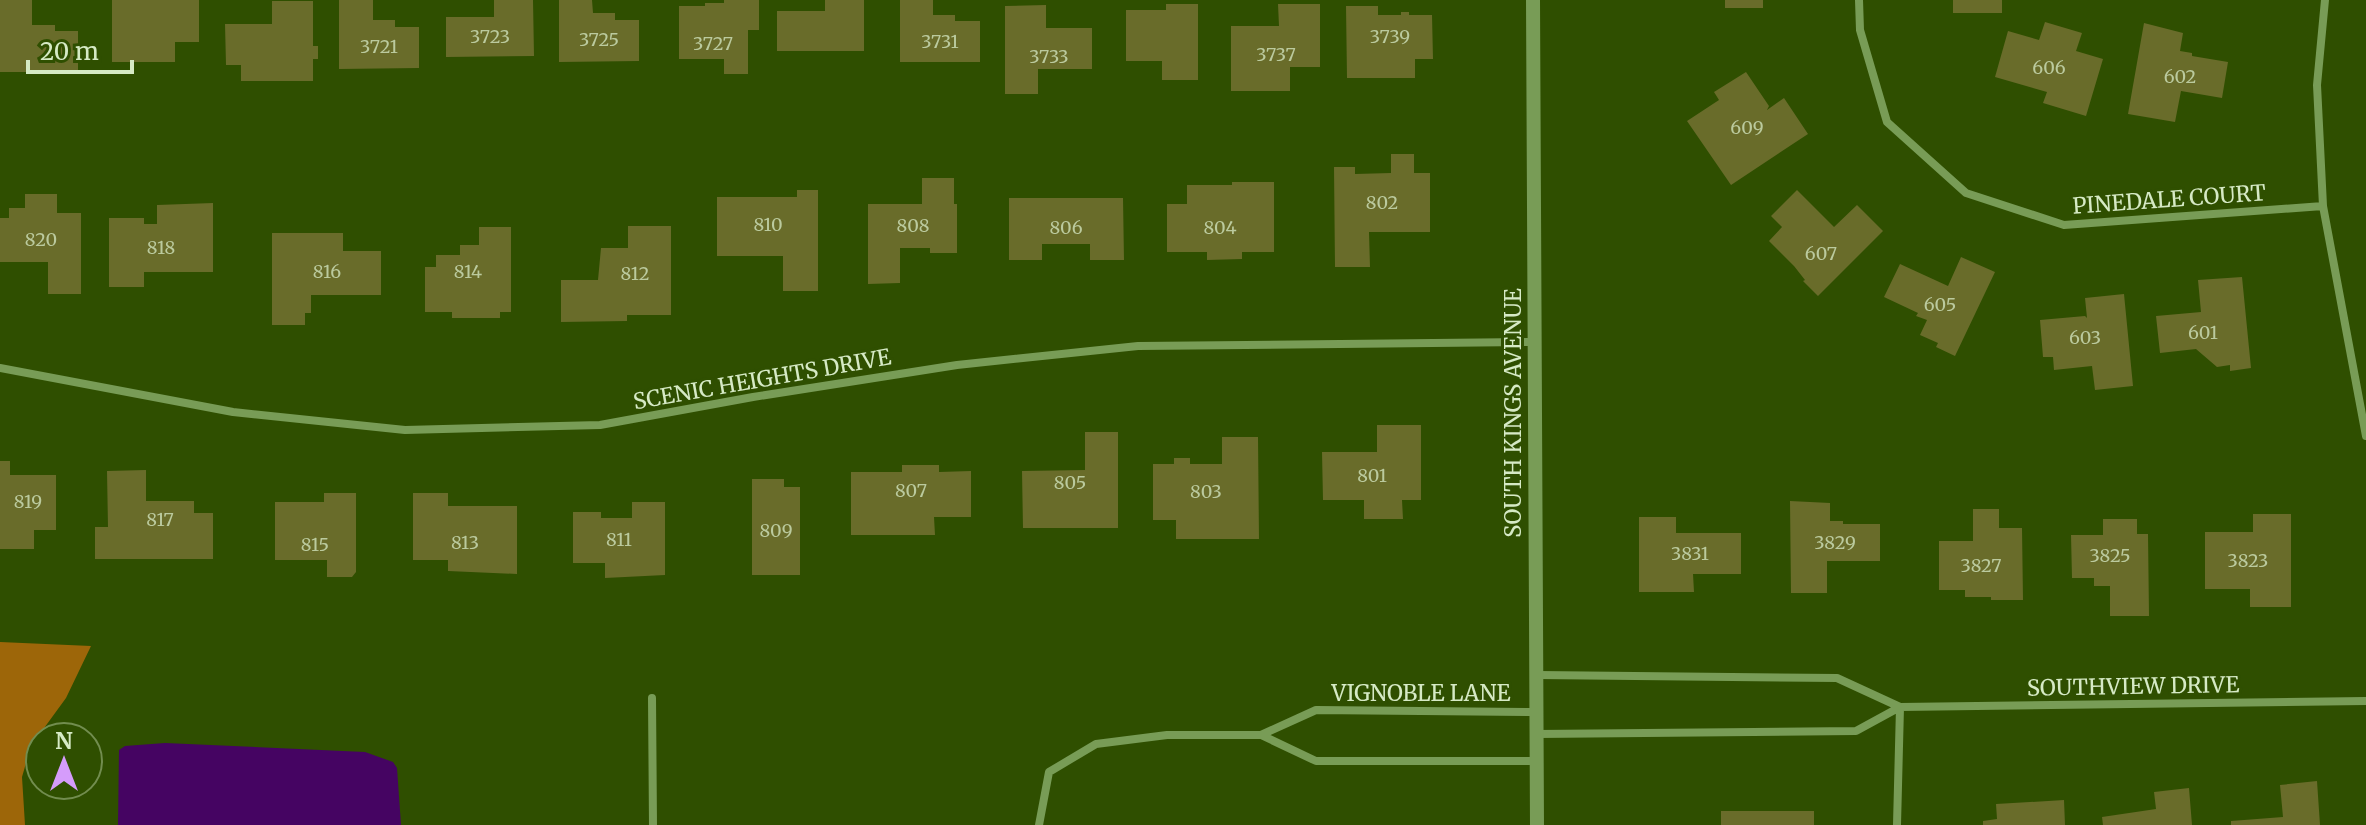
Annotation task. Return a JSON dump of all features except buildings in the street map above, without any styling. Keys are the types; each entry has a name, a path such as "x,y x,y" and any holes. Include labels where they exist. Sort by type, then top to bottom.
{"street":[{"name":"SOUTH KINGS AVENUE","path":"1533,0 1537,825"},
{"name":"PINEDALE COURT","path":"1859,0 1860,30 1887,122 1966,193 2064,225 2323,206"},
{"path":"2325,0 2317,85 2323,206 2366,436"},
{"name":"SCENIC HEIGHTS DRIVE","path":"0,368 233,412 405,430 600,425 957,365 1138,346 1534,342"},
{"name":"SOUTHVIEW DRIVE","path":"1538,675 1837,678 1900,707 2366,701"},
{"path":"652,698 653,825"},
{"path":"1897,825 1900,707"},
{"name":"SOUTHVIEW DRIVE","path":"1537,734 1856,731 1900,707"},
{"name":"VIGNOBLE LANE","path":"1039,825 1049,772 1096,744 1167,735 1261,735 1316,710 1537,712"},
{"name":"VIGNOBLE LANE","path":"1261,735 1316,761 1536,761"}],"shaded area":[{"path":"0,642 91,646 66,698 49,721 24,721 22,777 25,825 0,825"},
{"path":"165,743 365,752 393,762 397,768 401,825 118,825 119,750 125,746"}]}
